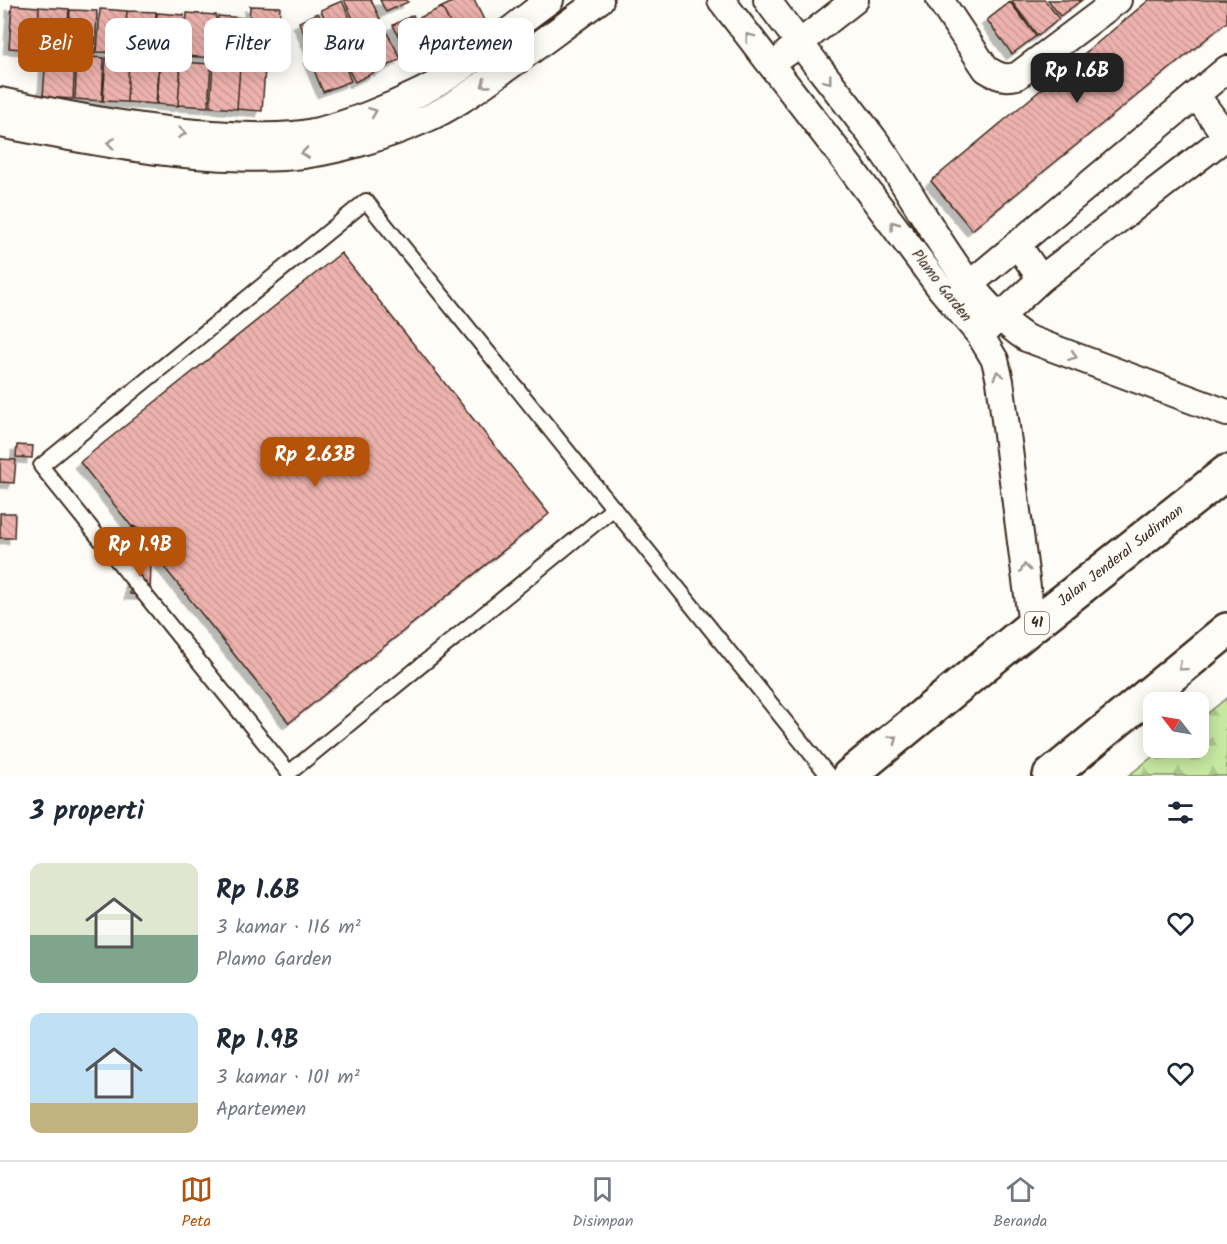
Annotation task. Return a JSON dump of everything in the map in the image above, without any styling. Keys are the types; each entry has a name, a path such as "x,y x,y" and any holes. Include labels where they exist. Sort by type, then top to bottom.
{"highway":[{"name":"Jalan Jenderal Sudirman","path":"849,776 1032,626 1227,472"},
{"path":"1050,776 1227,630"},
{"path":"1056,776 1104,733"}],"street":[{"path":"0,124 67,137 186,154 285,157 321,151 375,138 429,117 467,97 600,0"},
{"name":"Plamo Garden","path":"721,0 980,335 995,360 1000,381 1032,626"},
{"name":"Plamo Garden","path":"767,0 877,143 971,284 998,317 1026,338 1227,413"},
{"path":"771,65 855,0"},
{"path":"940,0 986,69 1006,78 1017,76 1118,0"},
{"path":"0,101 70,116 188,134 284,136 316,131 368,114 422,92 452,74 537,3"},
{"path":"951,300 1227,69"},
{"path":"980,335 1041,279 1227,136 1196,95"},
{"path":"1017,244 1041,279"}],"lane":[{"path":"614,508 289,773 41,466 366,201 614,508 830,776"}],"green space":[{"path":"1227,698 1227,776 1128,776 1151,758 1209,758 1209,712"}],"building":[{"path":"344,0 371,0 380,18 353,18"},
{"path":"380,0 407,0 408,2 386,12"},
{"path":"456,0 474,0 483,18 447,18 442,7"},
{"path":"1014,0 1045,0 1059,19 1038,36 1012,2"},
{"path":"1048,0 1082,0 1060,16"},
{"path":"1149,0 1227,0 1227,22 972,230 931,181"},
{"path":"342,1 350,18 324,18 321,10"},
{"path":"1010,2 1036,36 1012,54 987,20"},
{"path":"12,5 39,7 38,18 18,18 18,49 9,48"},
{"path":"250,6 280,7 279,18 249,18"},
{"path":"39,7 69,9 68,18 38,18"},
{"path":"442,7 447,18 419,18"},
{"path":"100,9 127,11 126,18 105,18 105,52 97,52"},
{"path":"70,10 97,11 95,54 93,54 93,18 69,18"},
{"path":"127,11 156,12 156,18 126,18"},
{"path":"157,13 184,15 184,18 157,18"},
{"path":"187,13 216,15 216,18 204,18 204,57 192,57 192,18 187,18"},
{"path":"318,13 320,18 307,18"},
{"path":"218,16 244,18 218,18"},
{"path":"398,22 398,35 393,25"},
{"path":"386,31 398,53 398,61 386,67"},
{"path":"93,57 104,58 102,101 75,99 76,72 93,72"},
{"path":"192,63 204,64 204,72 210,72 208,107 178,105 180,72 192,72"},
{"path":"45,72 74,72 73,99 43,97"},
{"path":"105,72 128,72 127,102 103,101"},
{"path":"128,72 158,72 156,104 127,102"},
{"path":"159,72 180,72 178,106 157,104"},
{"path":"212,72 240,72 237,109 210,107"},
{"path":"240,72 265,72 262,111 237,109"},
{"path":"315,72 347,72 351,81 323,92"},
{"path":"350,72 375,72 355,82"},
{"path":"341,253 549,514 289,723 80,462"},
{"path":"17,445 33,446 32,458 16,457"},
{"path":"0,459 16,460 14,483 0,482"},
{"path":"0,513 15,513 14,538 0,538"},
{"path":"133,526 151,536 140,557 121,547"},
{"path":"131,561 151,562 150,595 130,594"}]}
